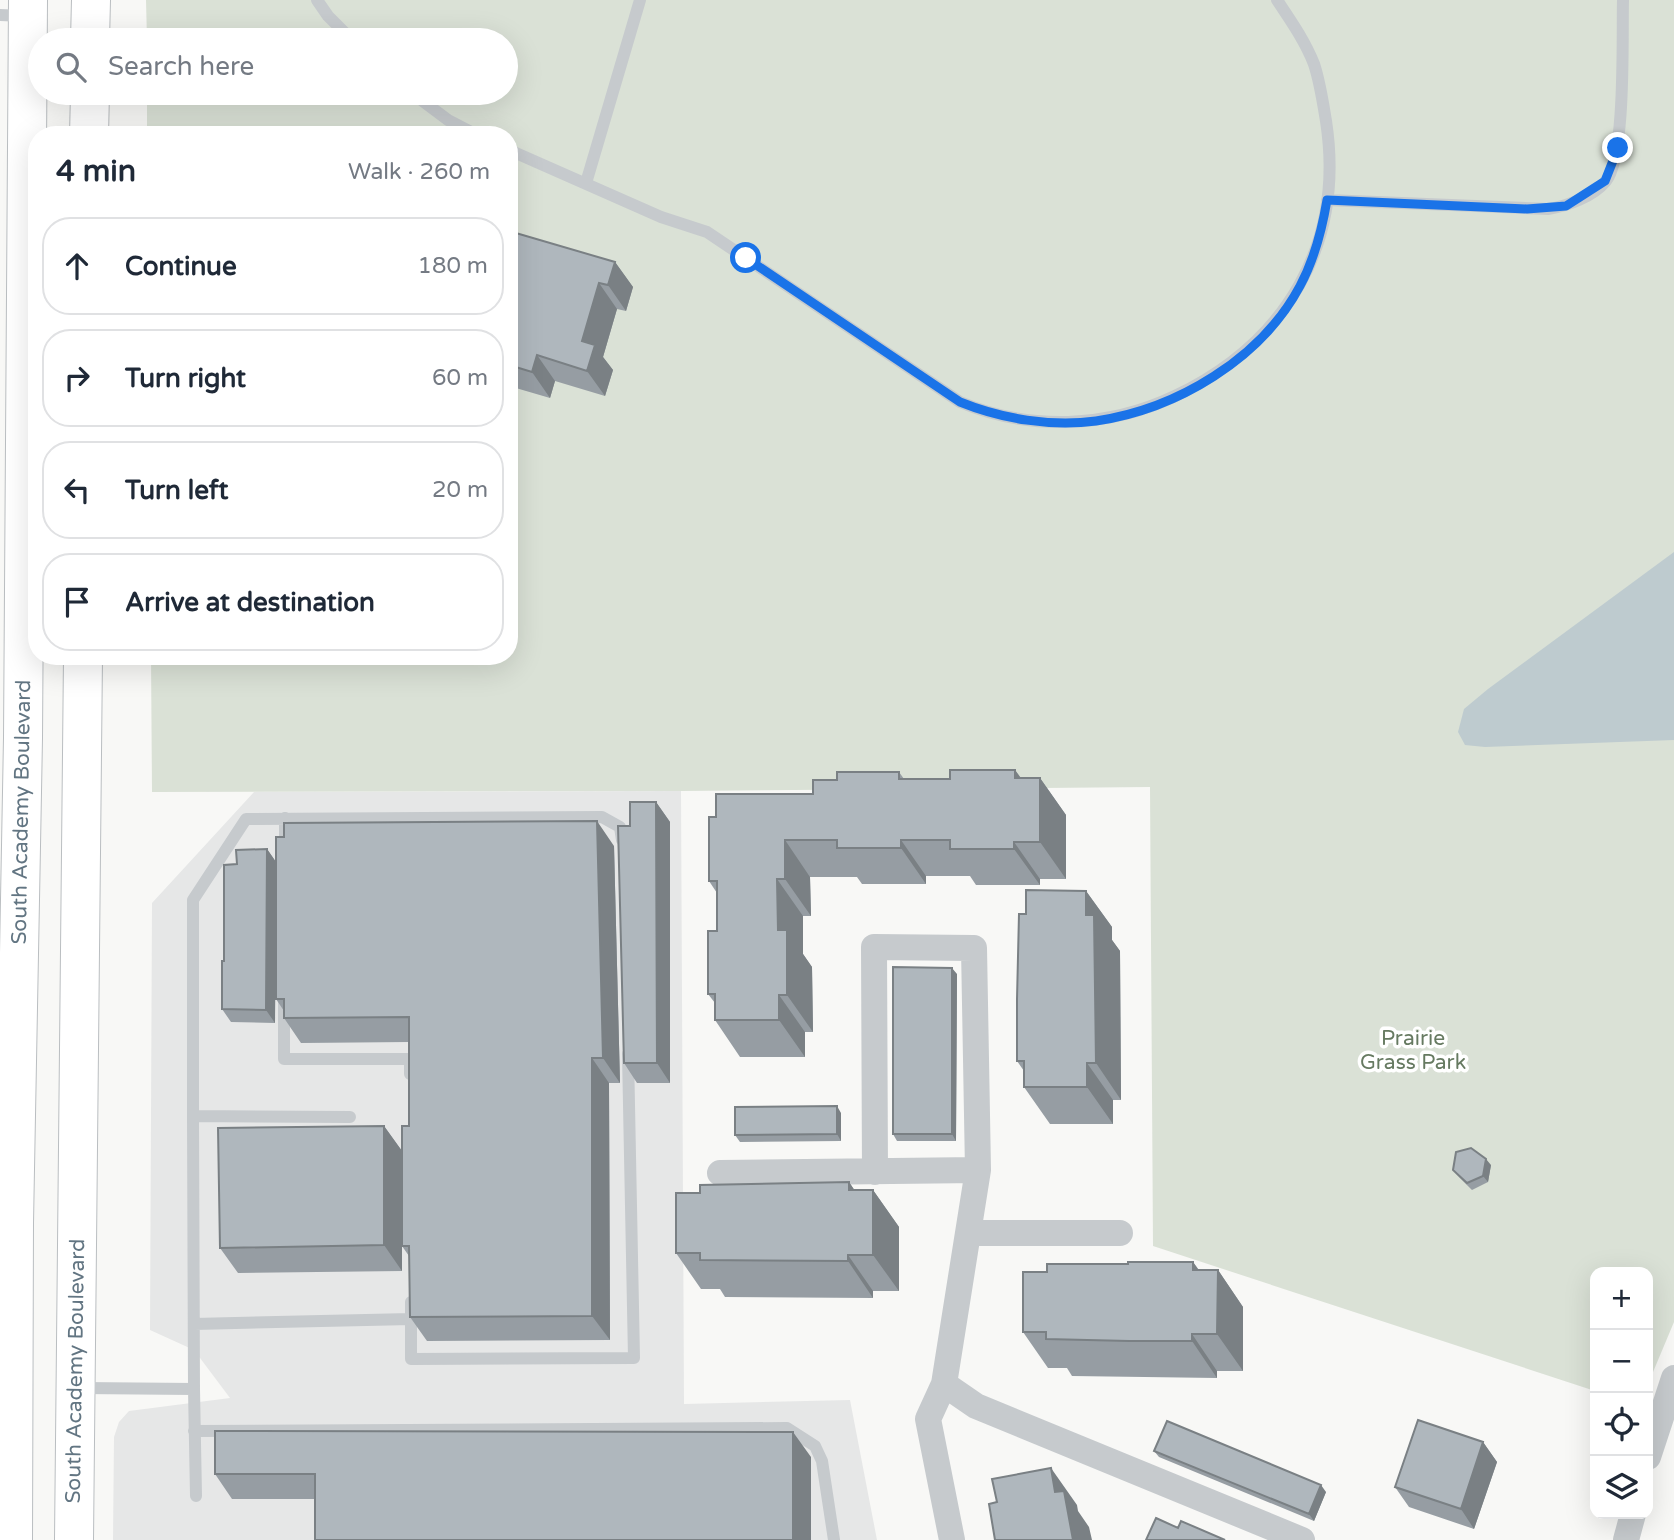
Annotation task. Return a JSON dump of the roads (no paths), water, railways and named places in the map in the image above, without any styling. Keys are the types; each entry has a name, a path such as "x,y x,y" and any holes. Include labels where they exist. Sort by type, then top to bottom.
{"highway":[{"path":"90,28 91,0"},
{"name":"South Academy Boulevard","path":"13,1540 7,1218 23,738 18,10"},
{"path":"89,126 90,105"},
{"name":"South Academy Boulevard","path":"74,1540 83,665"}],"street":[{"path":"0,767 23,738"},
{"path":"875,1172 874,947 974,948 978,1170 944,1384 928,1419 952,1540"},
{"path":"720,1173 978,1170"},
{"path":"969,1233 1120,1233"},
{"path":"1648,1456 1674,1378"},
{"path":"944,1384 975,1406 1302,1540"},
{"path":"1626,1540 1632,1519"}],"lane":[{"path":"317,0 340,28"},
{"path":"586,183 640,0"},
{"path":"518,154 661,217 707,232 960,402 1010,418 1095,421 1157,405 1215,376 1261,338 1299,288 1312,259 1323,225 1330,163 1323,100 1314,65 1278,0"},
{"path":"1327,200 1548,209 1566,206 1594,190 1605,181 1618,148 1623,0"},
{"path":"428,105 460,126"},
{"path":"195,1496 193,900 246,819 602,817 620,827 624,855"},
{"path":"285,818 285,859"},
{"path":"284,979 284,1059 410,1059 410,1086"},
{"path":"411,1292 411,1359 634,1358 628,1037"},
{"path":"193,1116 350,1117"},
{"path":"194,1324 411,1319"},
{"path":"75,1388 194,1389"},
{"path":"194,1431 787,1428 814,1446 822,1461 834,1540"}],"park label":[{"name":"Prairie Grass Park","path":"1413,1050"}]}
